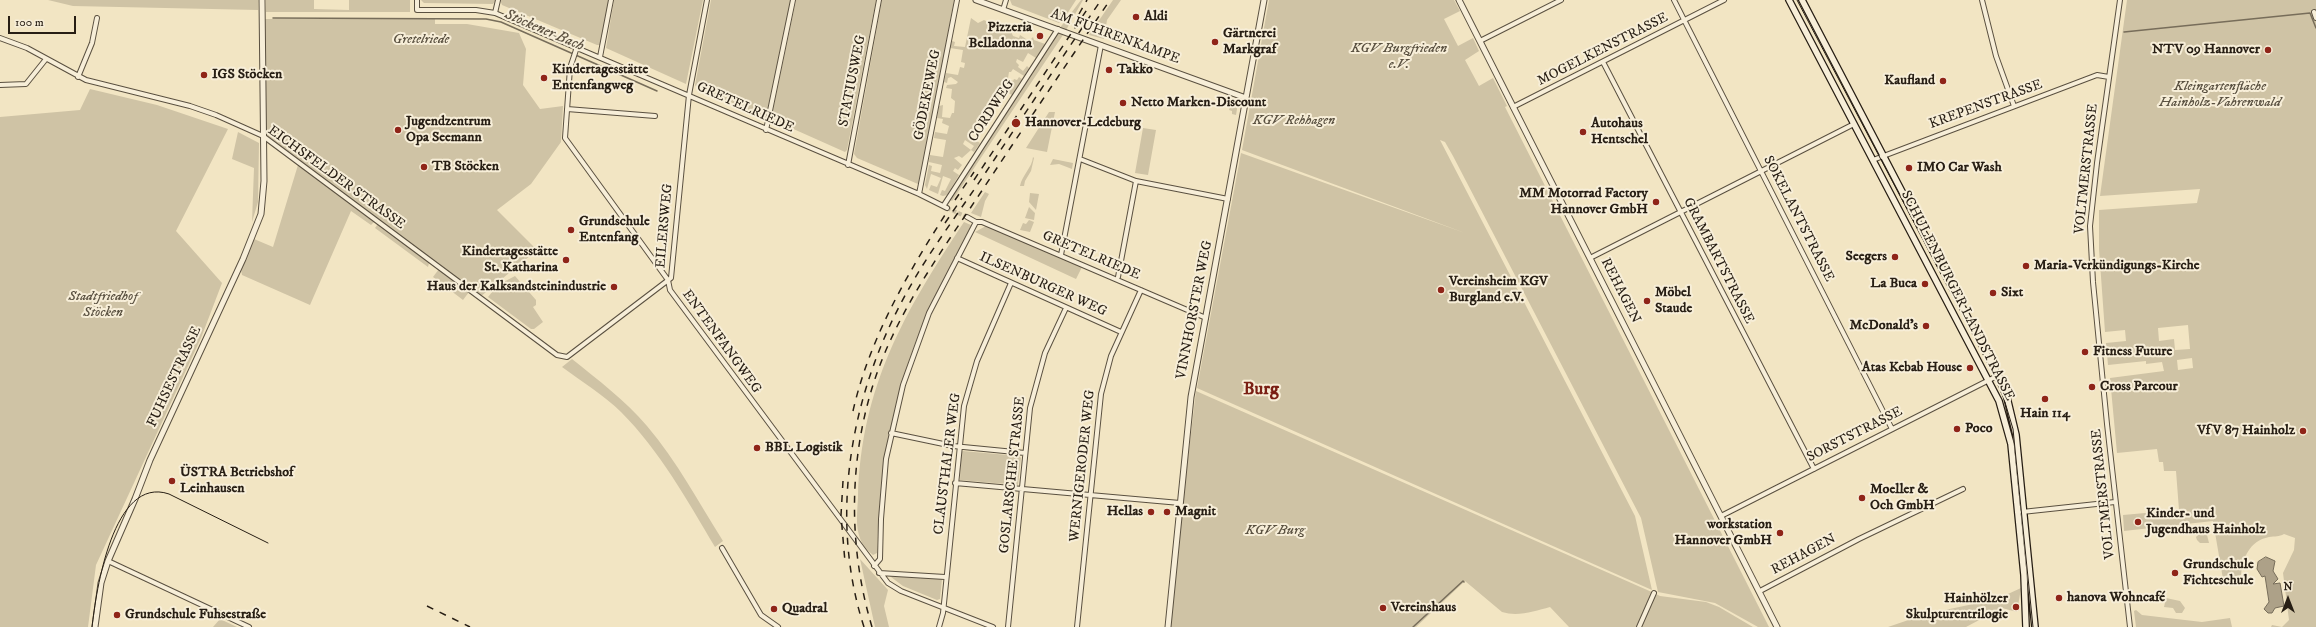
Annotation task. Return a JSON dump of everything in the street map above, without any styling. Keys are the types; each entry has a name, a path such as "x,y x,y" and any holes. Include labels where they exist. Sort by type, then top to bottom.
{"main road":[{"name":"SCHULENBURGER LANDSTRASSE","path":"1789,0 1999,401 2009,436 2035,627"},
{"name":"SCHULENBURGER LANDSTRASSE","path":"1802,0 2000,375 2014,420 2026,627"}],"street":[{"name":"FUHSESTRASSE","path":"95,627 101,583 108,561 150,460 256,229 263,201 262,0"},
{"name":"GRETELRIEDE","path":"417,0 417,10 476,10 495,13 945,206"},
{"path":"495,13 498,0"},
{"path":"600,57 611,0"},
{"name":"EILERSWEG","path":"567,357 671,278 689,95 707,0"},
{"path":"766,130 793,0"},
{"name":"STATIUSWEG","path":"848,165 879,0"},
{"name":"GÖDEKEWEG","path":"919,194 957,0"},
{"name":"AM FUHRENKAMPE","path":"976,0 1246,98"},
{"path":"1003,10 1006,0"},
{"name":"VINNHORSTER WEG","path":"1168,627 1190,402 1264,0"},
{"name":"REHAGEN","path":"1459,0 1777,627"},
{"path":"1480,41 1561,0"},
{"name":"SOKELANTSTRASSE","path":"1674,0 1892,428"},
{"name":"MOGELKENSTRASSE","path":"1513,107 1724,0"},
{"path":"1982,0 1993,49 2014,106"},
{"name":"VOLTMERSTRASSE","path":"2120,0 2108,77 2090,226 2093,275 2115,502 2130,627"},
{"path":"2314,12 2316,18"},
{"path":"78,77 92,43 98,18"},
{"name":"CORDWEG","path":"945,206 1058,29"},
{"name":"EICHSFELDER STRASSE","path":"0,38 14,42 78,77 119,90 190,106 216,115 263,136 557,355 567,357"},
{"path":"1061,255 1102,45"},
{"name":"ENTENFANGWEG","path":"576,49 573,57 565,132 568,144 668,280 670,290 879,573 895,588 943,608"},
{"path":"0,86 26,84 46,59"},
{"name":"GRAMBARTSTRASSE","path":"1603,62 1814,468"},
{"name":"KREPENSTRASSE","path":"1873,160 2096,75 2108,77"},
{"path":"567,109 655,116"},
{"path":"1590,258 1854,124"},
{"path":"1080,159 1136,181 1228,199"},
{"path":"1118,277 1136,181"},
{"name":"GRETELRIEDE","path":"967,217 976,222 982,222 1061,255 1206,318"},
{"path":"874,566 880,559 883,487 891,433 903,385 919,338 976,222"},
{"name":"ILSENBURGER WEG","path":"957,258 1121,332"},
{"name":"CLAUSTHALER WEG","path":"940,627 958,447 964,406 982,347 1011,283"},
{"name":"WERNIGERODER WEG","path":"1077,627 1101,394 1111,356 1141,290"},
{"name":"GOSLARSCHE STRASSE","path":"1008,627 1030,408 1045,353 1066,308"},
{"name":"SORSTSTRASSE","path":"1720,516 1892,428 2000,375"},
{"path":"891,433 958,447 1025,453"},
{"path":"955,483 1180,503"},
{"name":"REHAGEN","path":"1760,591 1860,539 1963,489"},
{"path":"2020,513 2115,502"},
{"path":"722,548 761,615 778,627"},
{"path":"108,561 250,627"},
{"path":"879,573 886,572 945,577"},
{"path":"1639,627 1654,593"},
{"path":"943,608 993,627"}],"green space":[{"path":"48,0 258,0 258,10 73,6"},
{"path":"266,0 314,0 314,9 349,10 349,0 410,0 410,12 266,12"},
{"path":"421,0 496,0 493,4 424,3"},
{"path":"500,0 609,0 600,45 502,5"},
{"path":"614,0 703,0 686,84 606,48"},
{"path":"711,0 791,0 766,117 697,88 695,85"},
{"path":"796,0 876,0 847,150 845,152 771,119"},
{"path":"882,0 954,0 921,181 918,184 857,158 854,154"},
{"path":"1010,0 1076,0 1065,17 1059,23 1012,5"},
{"path":"1081,0 1083,0 1065,32 952,201 948,199 1059,29"},
{"path":"1113,0 1121,0 1107,20 1104,39 1089,35"},
{"path":"1269,0 1454,0 1460,11 1444,19 1458,46 1473,38 1479,51 1465,60 1479,86 1493,78 1507,106 1505,107 1769,627 1758,627 1715,603 1658,592 1641,518 1445,142 1440,140 1635,516 1652,590 1197,388 1241,153 1465,233 1242,150"},
{"name":"Kleingartenfläche Hainholz-Vahrenwald","path":"2127,0 2316,0 2316,627 2282,627 2289,620 2283,573 2294,550 2295,538 2284,534 2262,539 2256,542 2245,557 2241,575 2223,579 2213,521 2124,531 2123,515 2179,510 2176,471 2164,471 2163,462 2159,462 2157,449 2117,453 2110,378 2164,371 2162,362 2146,364 2146,361 2108,365 2106,343 2126,341 2125,330 2105,332 2099,249 2099,210 2197,203 2200,189 2100,196","holes":["2188,325 2190,349 2175,350 2174,339 2159,341 2158,328","2192,358 2193,368 2178,370 2177,360"]},
{"path":"971,18 978,23 984,20 988,22 988,25 996,28 996,31 997,28 1005,31 1006,26 1009,27 1013,36 1019,38 1020,35 1029,41 1033,37 1034,40 1045,44 1036,58 1028,53 1023,62 1017,59 1016,62 1019,65 1018,67 1023,71 1027,66 1029,68 1024,76 1013,69 1009,72 1008,78 1013,81 1014,79 1017,80 1019,77 1022,79 1012,95 1007,92 1004,95 1001,93 992,107 995,109 992,114 987,111 979,123 977,122 969,136 980,143 974,152 971,150 962,158 959,156 954,158 962,165 958,170 955,168 953,171 959,175 947,195 943,196 940,195 942,190 945,191 951,179 943,176 938,194 929,190 931,185 937,187 941,178 931,174 927,189 925,185 929,165 932,166 931,171 940,173 942,165 929,162 930,155 943,157 946,140 934,138 935,132 947,134 949,126 942,123 943,119 937,118 939,106 943,105 942,117 950,118 952,113 954,113 955,101 951,98 952,89 946,88 947,85 956,84 958,82 951,77 948,78 947,83 944,82 946,73 958,75 960,67 964,68 965,63 961,62 963,50 950,48 952,41 955,42 954,46 965,47","holes":["965,140 974,146 971,150 963,144"]},
{"name":"TB Stöcken","path":"263,19 435,19 435,24 467,24 519,33 526,49 523,85 540,109 563,106 561,142 531,184 497,210 537,250 480,297 263,136"},
{"name":"Stadtfriedhof Stöcken","path":"90,89 157,105 228,129 176,231 222,283 201,338 96,565 88,627 0,627 0,117 80,110"},
{"path":"1231,99 1238,103 1236,115 1232,114 1232,111 1229,110"},
{"path":"1049,112 1055,112 1047,152 1026,148"},
{"path":"1143,128 1156,130 1148,175 1135,173"},
{"path":"238,132 259,143 258,202 252,222 254,168 232,159"},
{"path":"1033,157 1031,171 1025,181 1024,186 1020,186 1031,165"},
{"path":"1053,159 1073,163 1072,169 1059,164 1050,165"},
{"path":"298,165 374,222 371,225 351,211 310,305 242,275 241,270 254,239 273,247"},
{"path":"985,192 989,194 985,201 981,217 971,213"},
{"path":"1030,193 1039,194 1036,210 1029,202"},
{"path":"1029,207 1035,213 1034,220 1025,218"},
{"path":"1029,220 1034,222 1030,232 1020,230 1023,223 1026,224"},
{"path":"964,222 971,225 968,232 970,233 925,318 901,385 888,440 880,497 877,553 873,555 862,543 859,536 857,521 861,457 877,385 890,351 905,319 923,287"},
{"path":"378,224 429,263 428,267 375,228"},
{"path":"986,226 1082,267 1076,279 975,232"},
{"path":"439,269 469,292 463,300 433,277"},
{"path":"515,276 536,300 536,305 533,307 543,322 534,329 531,329 488,297 498,285"},
{"path":"572,359 620,399 639,417 658,439 678,468 723,541 715,547 672,476 635,427 608,400 562,367"},
{"name":"KGV Burg","path":"1196,391 1660,596 1706,602 1719,607 1753,627 1569,627 1550,607 1520,614 1502,612 1465,581 1416,627 1168,627"},
{"path":"961,452 1019,456 1021,458 1018,485 960,480"},
{"path":"2200,533 2207,535 2209,543 2200,543 2197,540 2196,537"},
{"path":"860,559 888,590 884,606 889,627 875,627"},
{"path":"887,574 942,579 940,599 937,600 903,586"},
{"path":"2021,588 2017,612 2002,608 1966,627 1888,627 1926,614 1997,599"},
{"path":"2166,598 2180,601 2185,608 2182,613 2176,613 2173,608 2164,607"},
{"path":"2136,610 2142,615 2202,622 2230,618 2232,627 2136,627 2134,611"},
{"path":"220,619 237,627 213,627"},
{"path":"2272,625 2282,627 2271,627"}],"shaded area":[{"path":"2266,557 2275,561 2273,571 2278,579 2273,584 2280,583 2284,606 2275,608 2272,613 2268,613 2264,609 2269,602 2265,576 2262,577 2257,569 2258,562"}],"waterway":[{"path":"2124,32 2310,13 2316,28"},
{"name":"Stöckener Bach","path":"273,18 486,19 501,22 657,91"},
{"path":"1413,627 1463,581 1464,582"}],"tunnel":[{"path":"947,208 967,217"}],"tram line":[{"path":"1797,0 1989,365 2004,399 2013,429 2033,627"},
{"path":"92,627 103,564 111,540 121,518 134,502 150,493 169,494 268,543"}],"railway":[{"path":"1079,14 1087,0"},
{"path":"864,627 853,585 848,542 847,499 851,455 859,413 872,371 888,331 907,292 924,263 1101,0"},
{"path":"872,627 863,592 857,555 855,482 859,445 866,408 877,373 891,339 923,280 1031,116 1110,0"},
{"path":"974,180 1088,8"},
{"path":"955,200 974,172"},
{"path":"945,223 962,198"},
{"path":"853,411 869,359 890,309 916,261 945,215"},
{"path":"843,481 841,515 845,562"},
{"path":"427,606 470,627"}],"place":[{"name":"Aldi","path":"1136,17"},
{"name":"Pizzeria Belladonna","path":"1040,36"},
{"name":"Gärtnerei Markgraf","path":"1215,42"},
{"name":"NTV 09 Hannover","path":"2268,50"},
{"name":"Takko","path":"1109,70"},
{"name":"IGS Stöcken","path":"204,75"},
{"name":"Kindertagesstätte Entenfangweg","path":"544,78"},
{"name":"Kaufland","path":"1943,81"},
{"name":"Netto Marken-Discount","path":"1123,103"},
{"name":"Hannover-Ledeburg","path":"1016,123"},
{"name":"Jugendzentrum Opa Seemann","path":"398,130"},
{"name":"Autohaus Hentschel","path":"1583,132"},
{"name":"TB Stöcken","path":"424,167"},
{"name":"IMO Car Wash","path":"1909,168"},
{"name":"MM Motorrad Factory Hannover GmbH","path":"1656,202"},
{"name":"Grundschule Entenfang","path":"571,230"},
{"name":"Seegers","path":"1895,257"},
{"name":"Kindertagesstätte St. Katharina","path":"566,260"},
{"name":"Maria-Verkündigungs-Kirche","path":"2026,266"},
{"name":"La Buca","path":"1925,284"},
{"name":"Haus der Kalksandsteinindustrie","path":"614,287"},
{"name":"Vereinsheim KGV Burgland e.V.","path":"1441,290"},
{"name":"Sixt","path":"1993,293"},
{"name":"Möbel Staude","path":"1647,301"},
{"name":"McDonald's","path":"1926,326"},
{"name":"Fitness Future","path":"2085,352"},
{"name":"Atas Kebab House","path":"1970,368"},
{"name":"Cross Parcour","path":"2092,387"},
{"name":"Hain 114","path":"2045,399"},
{"name":"Poco","path":"1957,429"},
{"name":"VfV 87 Hainholz","path":"2303,431"},
{"name":"BBL Logistik","path":"757,448"},
{"name":"ÜSTRA Betriebshof Leinhausen","path":"172,481"},
{"name":"Moeller & Och GmbH","path":"1862,498"},
{"name":"Hellas","path":"1151,512"},
{"name":"Magnit","path":"1167,512"},
{"name":"Kinder- und Jugendhaus Hainholz","path":"2138,522"},
{"name":"workstation Hannover GmbH","path":"1780,533"},
{"name":"Grundschule Fichteschule","path":"2175,573"},
{"name":"hanova Wohncafé","path":"2059,598"},
{"name":"Hainhölzer Skulpturentrilogie","path":"2016,607"},
{"name":"Vereinshaus","path":"1383,608"},
{"name":"Quadral","path":"774,609"},
{"name":"Grundschule Fuhsestraße","path":"117,615"}],"district":[{"name":"Burg","path":"1261,390"}],"park label":[{"name":"Gretelriede","path":"421,40"},
{"name":"KGV Burgfrieden e.V.","path":"1399,58"},
{"name":"KGV Rehhagen","path":"1294,121"}]}
